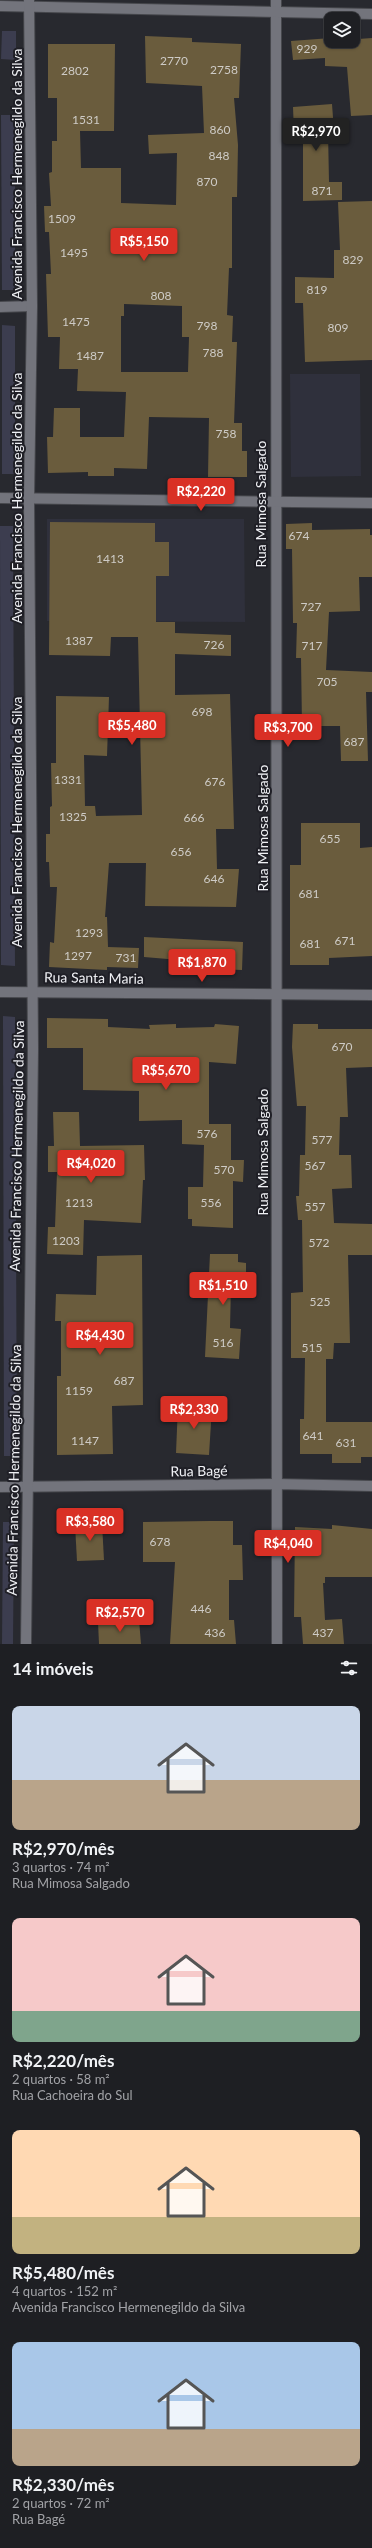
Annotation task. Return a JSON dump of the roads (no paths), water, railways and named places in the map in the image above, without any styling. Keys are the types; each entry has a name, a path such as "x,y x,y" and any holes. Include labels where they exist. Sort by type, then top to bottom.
{"street":[{"name":"Rua Mimosa Salgado","path":"276,0 275,502 278,995 276,1484 277,1644"},
{"path":"0,6 30,4 276,13 372,14"},
{"name":"Avenida Francisco Hermenegildo da Silva","path":"26,1644 33,992 29,499 32,306 30,4"},
{"path":"0,307 32,306"},
{"path":"0,498 372,503"},
{"name":"Rua Santa Maria","path":"0,992 372,995"},
{"name":"Rua Bagé","path":"0,1487 276,1484 372,1486"}]}
